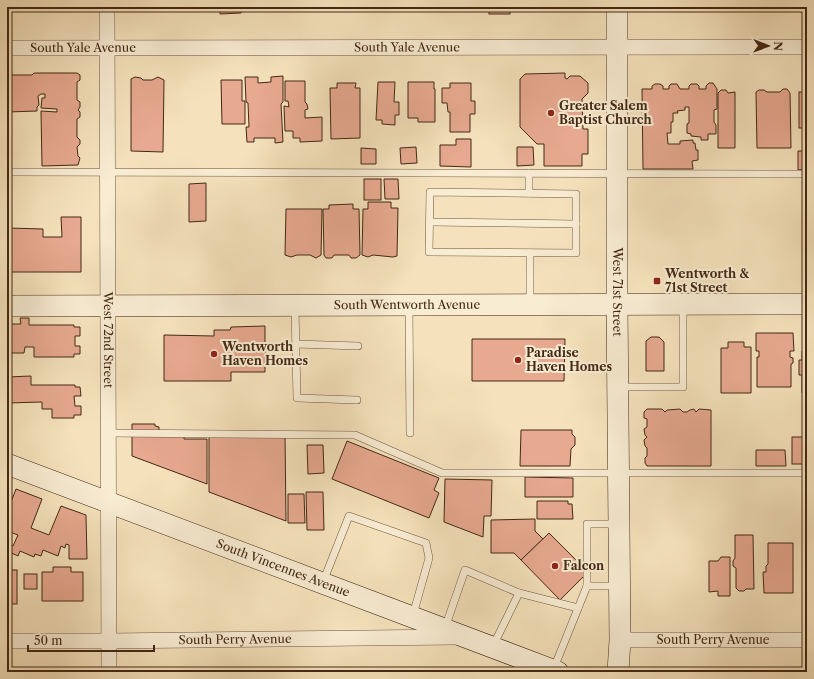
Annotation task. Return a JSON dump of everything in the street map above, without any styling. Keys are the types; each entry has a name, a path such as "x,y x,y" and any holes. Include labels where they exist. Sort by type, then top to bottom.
{"main road":[{"name":"West 71st Street","path":"617,7 617,304 620,640 618,672"},
{"name":"South Wentworth Avenue","path":"7,306 807,304"},
{"name":"South Vincennes Avenue","path":"7,464 556,671"}],"street":[{"name":"West 72nd Street","path":"107,7 109,672"},
{"name":"South Yale Avenue","path":"7,48 807,47"},
{"name":"South Perry Avenue","path":"7,641 109,642 454,633"},
{"name":"South Perry Avenue","path":"620,640 807,640"}],"lane":[{"path":"7,172 807,174"},
{"path":"529,173 529,193"},
{"path":"430,192 576,194 576,253 429,252 430,222 430,192"},
{"path":"430,222 576,224"},
{"path":"530,253 530,305"},
{"path":"618,387 683,387 683,304"},
{"path":"409,305 410,433"},
{"path":"295,306 297,398 357,400"},
{"path":"296,344 358,346"},
{"path":"108,434 355,435 442,473 807,473"},
{"path":"322,583 349,516 426,543 429,558 413,617"},
{"path":"556,671 587,586 587,524 619,524"},
{"path":"454,633 465,570 519,593 578,608"},
{"path":"587,586 619,586"},
{"path":"492,647 519,593"}],"building":[{"path":"167,7 202,7 202,8 167,9"},
{"path":"220,7 241,7 241,13 220,14"},
{"path":"309,7 326,8 316,11 311,10"},
{"path":"333,7 344,7 344,11 334,11"},
{"path":"371,7 396,7 396,9 371,9"},
{"path":"412,7 432,7 432,10 412,10"},
{"path":"489,7 510,7 510,14 489,14"},
{"path":"689,7 710,7 710,11 689,11"},
{"path":"779,7 790,7 790,9 779,9"},
{"path":"7,72 11,72 12,75 32,75 34,73 77,73 80,75 80,80 77,82 77,100 80,102 80,107 78,110 80,112 80,117 77,119 77,137 80,140 80,144 77,147 78,156 80,158 78,165 42,166 41,111 57,112 57,109 41,108 42,98 45,98 45,94 41,94 38,96 39,105 37,107 37,111 7,112"},
{"name":"Greater Salem Baptist Church","path":"565,73 565,78 567,79 570,76 580,76 588,83 588,93 582,99 583,129 588,129 588,154 582,154 582,166 544,166 544,144 537,144 520,127 520,79 525,74"},
{"path":"283,76 283,102 281,104 283,142 275,143 275,138 254,138 254,142 247,142 246,127 249,127 245,77 258,77 258,83 271,82 271,77"},
{"path":"135,77 143,80 152,80 158,77 164,80 163,152 131,151 131,79"},
{"path":"221,80 242,80 242,101 245,101 245,124 222,124"},
{"path":"285,81 305,81 305,102 308,109 305,110 305,118 322,117 322,141 300,142 300,138 293,138 293,131 285,131 284,106 289,107 288,101 285,101"},
{"path":"378,82 395,82 394,102 399,102 399,115 395,115 395,125 382,124 382,120 376,120"},
{"path":"408,82 434,82 435,122 418,122 418,118 408,118"},
{"path":"337,83 356,83 355,88 360,88 360,138 331,139 330,88 337,88"},
{"path":"450,83 471,83 471,101 475,101 475,114 470,114 470,132 450,132 450,112 448,112 447,103 442,103 442,88 450,88"},
{"path":"709,83 713,83 717,89 717,109 714,110 716,134 708,134 708,140 701,140 701,137 691,136 691,134 687,133 687,124 689,123 689,107 685,107 685,110 677,111 678,113 673,113 671,133 667,133 668,144 680,144 680,141 693,140 696,150 698,150 698,160 692,161 693,169 643,169 642,89 652,89 652,86 655,84 660,84 663,86 663,89 669,89 671,84 677,84 680,89 689,89 691,84 697,84 699,89 706,89 706,86"},
{"path":"783,89 787,89 790,93 791,148 757,148 756,92 759,90 764,90 767,92 780,92"},
{"path":"721,90 726,90 728,93 735,92 735,148 718,148 718,93"},
{"path":"799,92 807,92 807,128 799,128"},
{"path":"456,139 471,139 471,167 440,166 440,145 456,145"},
{"path":"416,147 417,163 401,164 400,148"},
{"path":"517,147 533,147 534,165 517,166"},
{"path":"361,148 376,149 376,164 361,164"},
{"path":"798,151 807,151 807,169 798,170"},
{"path":"364,179 381,179 381,200 364,200"},
{"path":"384,179 398,179 399,199 385,199"},
{"path":"206,183 206,221 189,222 189,184"},
{"path":"368,202 391,202 391,208 398,208 397,256 373,255 368,257 362,255 363,209 368,209"},
{"path":"353,204 353,209 359,209 360,255 356,258 351,258 349,255 334,255 332,258 326,258 324,255 323,209 329,209 329,205"},
{"path":"286,209 322,209 321,255 316,258 310,255 297,255 291,257 285,255"},
{"path":"61,217 81,217 81,272 7,272 7,228 43,229 43,237 62,237"},
{"path":"20,318 29,318 29,325 74,325 74,327 80,327 80,336 75,336 75,346 80,346 80,354 74,354 74,357 34,357 34,347 25,347 24,353 7,352 7,324 21,324"},
{"name":"Wentworth Haven Homes","path":"265,326 265,372 231,372 231,381 164,381 164,335 214,336 214,330 230,330 231,327"},
{"path":"756,333 793,333 794,351 790,351 790,357 793,358 793,363 791,364 791,387 757,387 757,357 759,357 759,351 756,351"},
{"path":"651,337 659,337 664,342 664,371 646,371 646,341"},
{"name":"Paradise Haven Homes","path":"472,339 565,339 564,381 472,381"},
{"path":"728,342 744,342 744,347 751,347 751,393 721,393 721,348 728,348"},
{"path":"802,351 807,351 807,394 802,393 802,375 799,375 799,360 802,360"},
{"path":"31,376 31,385 75,385 75,387 80,387 81,396 74,396 75,406 81,406 81,415 74,415 74,418 52,418 52,409 42,409 42,402 7,403 7,377"},
{"path":"647,409 662,409 665,412 667,410 680,409 683,412 694,409 696,412 699,409 711,410 711,466 647,466 645,463 645,458 647,456 647,448 644,440 647,437 644,429 647,427 647,419 644,418 644,412"},
{"path":"132,424 155,424 155,426 159,427 159,434 184,434 184,439 207,439 207,484 132,456"},
{"path":"521,430 572,430 572,434 575,437 575,445 571,449 570,466 520,466"},
{"path":"285,434 286,521 209,492 209,435"},
{"path":"792,437 807,437 807,464 792,464"},
{"path":"347,441 439,478 434,490 439,493 429,518 332,479"},
{"path":"307,445 323,445 324,473 308,474"},
{"path":"756,450 785,450 786,466 756,466"},
{"path":"525,477 573,478 573,497 525,497"},
{"path":"445,479 492,480 491,516 484,516 483,537 444,522"},
{"path":"16,489 42,499 31,528 49,535 61,506 86,515 87,559 69,559 69,545 66,544 65,548 61,546 58,556 43,550 41,556 35,554 34,557 20,551 18,556 7,551 7,543 13,546 18,535 7,531 7,512"},
{"path":"306,492 323,492 324,530 307,530"},
{"path":"288,494 304,494 305,523 288,523"},
{"path":"537,501 568,501 568,504 572,504 573,519 537,519"},
{"path":"535,519 535,531 543,539 521,560 514,553 491,553 491,520"},
{"name":"Falcon","path":"549,533 588,572 560,600 521,560"},
{"path":"735,535 753,535 754,589 739,591 736,588 736,568 733,566 733,561 735,558"},
{"path":"768,543 793,543 793,593 764,593 763,572 766,572 766,566 768,564"},
{"path":"805,545 807,545 807,592 805,592 805,575 803,575"},
{"path":"721,557 730,557 730,596 718,596 718,591 709,592 709,561 718,561"},
{"path":"53,567 71,567 71,572 83,572 83,601 42,601 42,572 53,572"},
{"path":"7,570 17,570 17,604 7,604"},
{"path":"24,574 37,574 37,589 24,589"}],"place":[{"name":"Greater Salem Baptist Church","path":"551,113"},
{"name":"Wentworth & 71st Street","path":"657,281"},
{"name":"Wentworth Haven Homes","path":"214,354"},
{"name":"Paradise Haven Homes","path":"518,360"},
{"name":"Falcon","path":"555,566"}]}
